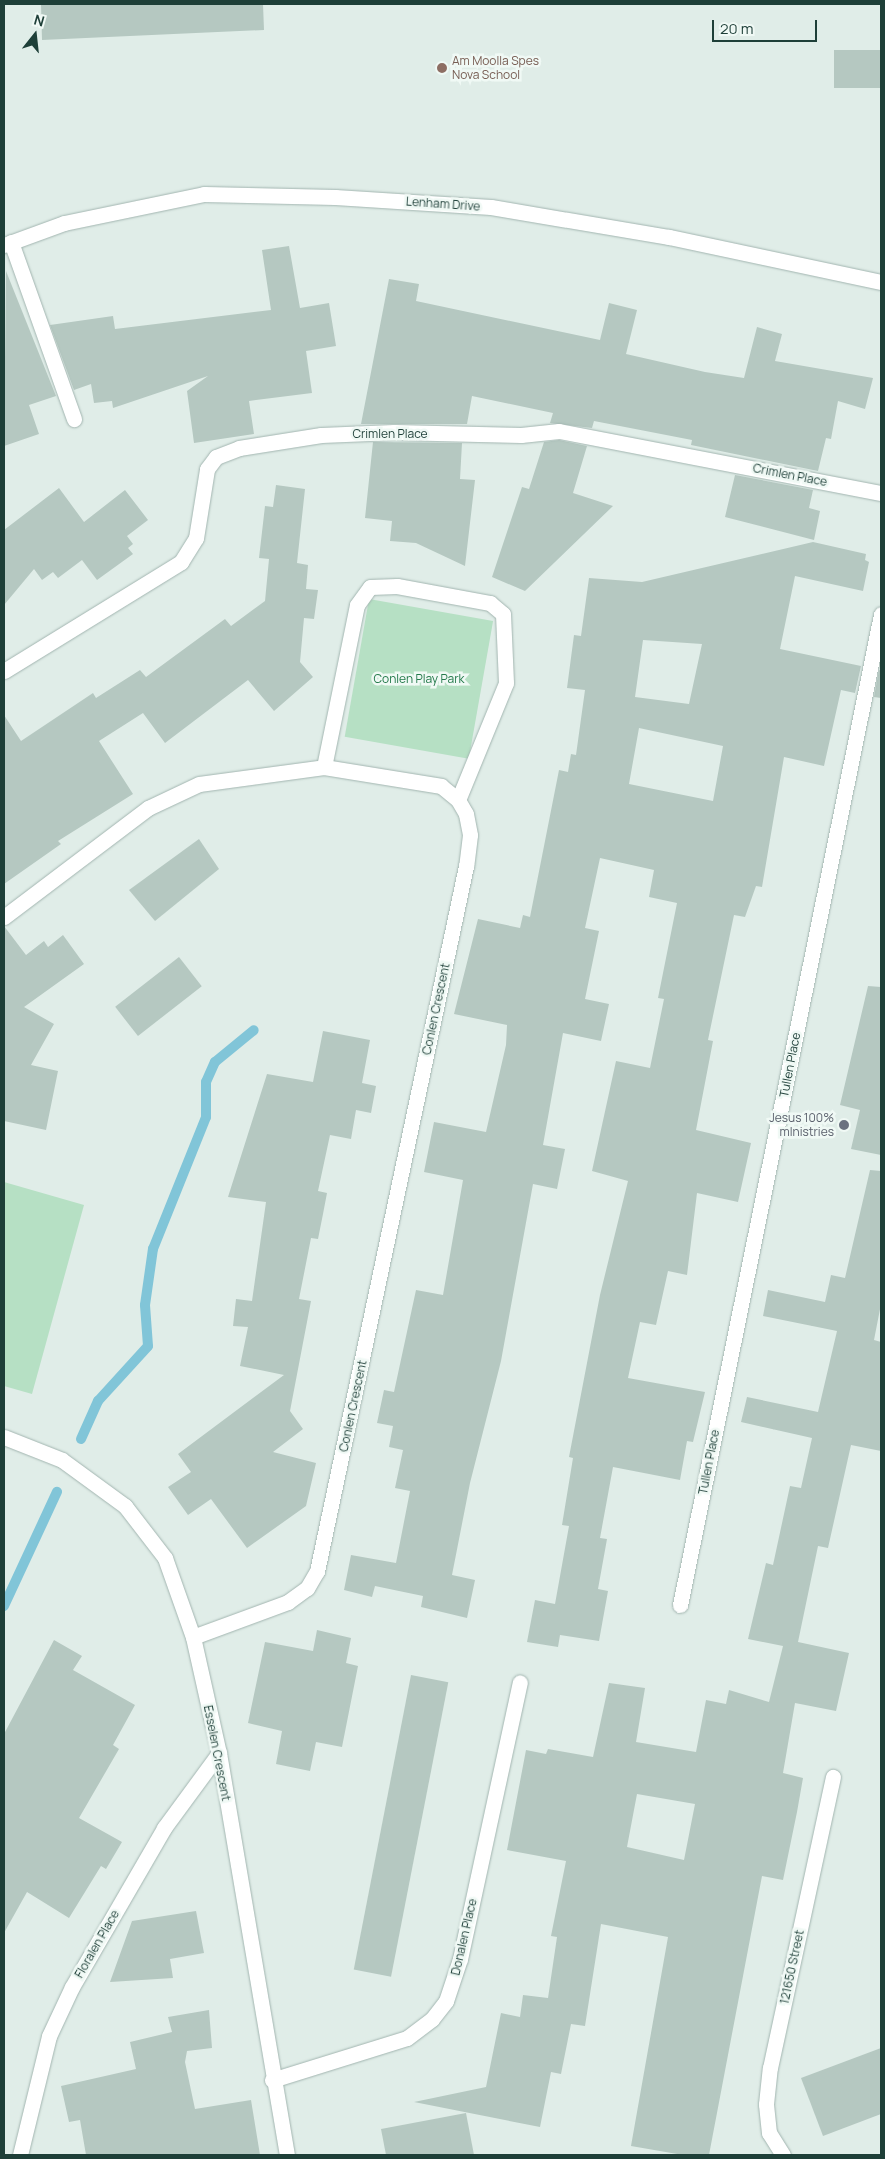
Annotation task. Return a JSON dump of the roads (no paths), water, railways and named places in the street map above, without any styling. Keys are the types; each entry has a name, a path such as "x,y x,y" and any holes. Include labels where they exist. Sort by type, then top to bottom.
{"street":[{"name":"Lenham Drive","path":"8,244 64,223 204,194 335,197 490,207 669,237 881,282"},
{"path":"8,244 74,419"},
{"name":"Crimlen Place","path":"4,671 181,562 196,538 207,469 216,457 239,448 321,435 394,432 521,434 559,430 881,493"},
{"path":"4,917 148,808 199,784 324,767 441,786 458,800 506,683 503,614 490,603 397,586 370,587 356,605 324,767"},
{"name":"Tullen Place","path":"680,1605 881,614"},
{"name":"Conlen Crescent","path":"193,1637 288,1602 307,1588 317,1571 466,866 470,835 466,814 458,800"},
{"name":"Esselen Crescent","path":"4,1437 62,1460 125,1506 165,1558 193,1637 219,1754 272,2080 287,2155"},
{"name":"Donalen Place","path":"272,2080 407,2038 432,2019 446,2001 460,1959 520,1682"},
{"name":"Floralen Place","path":"20,2155 49,2036 72,1987 164,1828 219,1754"},
{"name":"121650 Street","path":"783,2155 769,2133 766,2104 770,2068 834,1777"}],"waterway":[{"path":"81,1439 98,1401 148,1346 145,1305 153,1249 206,1117 206,1082 215,1062 254,1030"},
{"path":"4,1606 57,1492"}],"place":[{"name":"Am Moolla Spes Nova School","path":"442,68"},
{"name":"Jesus 100% mInistries","path":"844,1125"}],"park label":[{"name":"Conlen Play Park","path":"419,679"}]}
